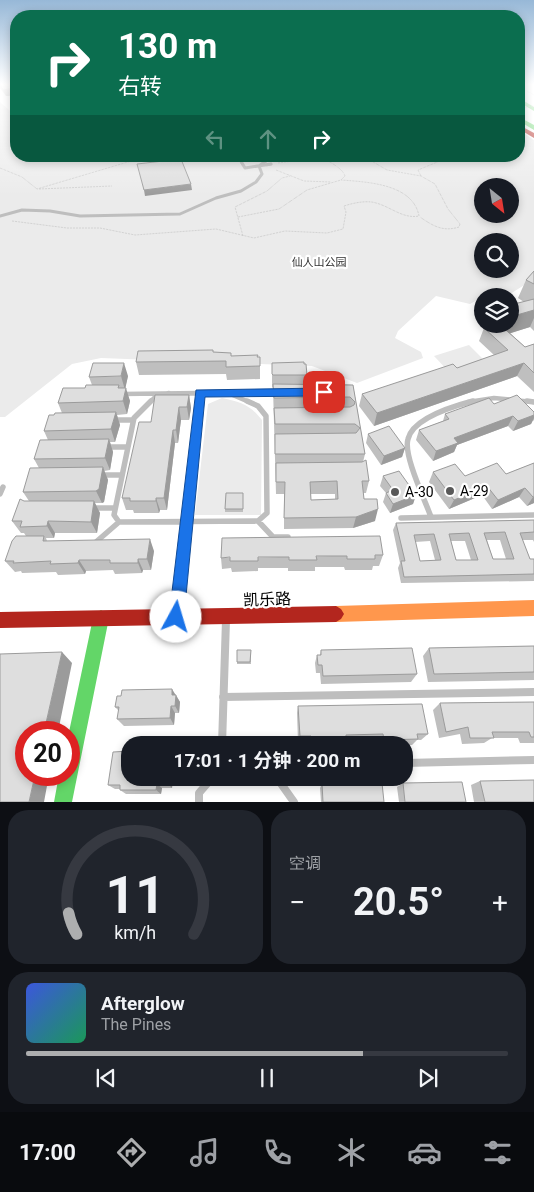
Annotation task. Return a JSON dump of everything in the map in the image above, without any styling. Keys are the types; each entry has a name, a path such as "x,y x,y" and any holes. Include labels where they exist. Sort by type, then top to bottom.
{"main road":[{"path":"528,123 534,136"},
{"name":"凯乐路","path":"0,620 226,617 534,608"},
{"path":"63,802 101,618"}],"lane":[{"path":"241,162 245,168 271,164"},
{"path":"259,166 265,162"},
{"path":"0,216 22,210 50,211 80,216 180,214 216,198 241,191 256,182 262,174 259,166"},
{"path":"119,394 286,392"},
{"path":"119,522 114,515 115,508 134,420 144,406 156,396 169,393"},
{"path":"176,617 200,393"},
{"path":"89,542 98,542 119,522 258,521 267,513 266,416 258,406 228,393"},
{"path":"431,517 408,448 409,434 415,427 434,415 476,400 490,398 534,402"},
{"path":"266,416 276,416"},
{"path":"105,420 134,420"},
{"path":"267,442 276,442"},
{"path":"101,447 128,447"},
{"path":"267,471 276,470"},
{"path":"94,476 122,475"},
{"path":"0,494 3,487"},
{"path":"78,508 115,508"},
{"path":"401,518 534,515"},
{"path":"258,521 273,537 293,537"},
{"path":"222,736 226,617"},
{"path":"223,697 534,692"},
{"path":"413,763 534,760"},
{"path":"199,802 199,793 205,786"},
{"path":"283,786 294,802"}],"path":[{"path":"37,189 128,162"},
{"path":"271,164 286,162"},
{"path":"328,162 343,171 344,176 341,180"},
{"path":"7,220 67,228 100,228 135,235 216,229 227,230 252,238 264,237 277,232 315,233 338,231 343,229 346,212 344,206 352,203 375,202 404,216 419,216 437,228 446,231 459,227 460,224 448,209 435,184 421,176 387,170 373,162"},
{"path":"421,176 418,170 437,162"},
{"path":"259,166 304,181 335,182"},
{"path":"0,168 22,177 37,189 112,186"},
{"path":"243,236 236,207 267,191 282,178 290,176"},
{"path":"238,217 279,209 307,190 341,180 399,191 416,204 419,216"}],"green space":[{"name":"仙人山公园","path":"0,121 10,121 10,162 525,162 525,134 534,140 534,279 519,288 474,288 474,302 470,304 436,296 398,331 395,338 421,352 423,358 357,383 312,366 101,358 72,364 5,417 0,417"},
{"path":"469,345 484,360 449,372 434,356"},
{"path":"222,398 244,404 262,420 261,515 195,515 208,404"}],"building":[{"path":"182,162 191,184 144,190 137,164"},
{"path":"534,271 534,284 526,280"},
{"path":"534,299 534,310 519,314 519,303"},
{"path":"489,333 509,333 525,347 534,344 534,373 524,363 377,413 362,394 453,364 457,368 508,350"},
{"path":"213,350 213,352 231,353 231,356 258,355 257,357 260,357 260,366 226,367 226,361 136,362 138,351"},
{"path":"304,362 307,375 272,374 272,363"},
{"path":"93,363 124,363 121,376 89,377"},
{"path":"273,384 353,385 365,454 275,454 275,434 356,433 360,428 355,424 275,424 274,408 350,407 355,402 350,397 274,398"},
{"path":"86,385 119,385 118,388 126,388 123,401 58,403 63,388 85,388"},
{"path":"155,395 189,395 187,407 179,407 176,430 173,430 164,498 156,498 156,501 130,501 130,498 122,498 139,422 151,422"},
{"path":"517,395 534,412 534,415 518,421 513,416 454,438 458,443 436,451 419,430 449,419 445,414 489,398 494,404"},
{"path":"116,412 111,429 44,431 49,415 54,415 55,413"},
{"path":"389,426 405,448 384,456 368,434"},
{"path":"109,439 105,458 34,459 40,440"},
{"path":"366,460 369,481 362,481 364,499 377,499 378,509 356,517 284,518 285,482 276,482 276,463 362,462","holes":["337,481 338,499 311,500 310,482"]},
{"path":"497,463 506,474 534,463 534,497 525,488 498,500 487,486 454,500 433,472 455,464 465,476"},
{"path":"103,467 99,489 96,491 23,492 30,468"},
{"path":"399,471 416,495 393,504 386,493 393,490 383,476"},
{"path":"226,493 243,493 243,509 225,509"},
{"path":"20,499 24,501 94,501 91,522 48,521 47,526 20,527 22,521 12,521"},
{"path":"534,520 534,532 520,533 530,559 534,559 534,574 404,577 401,561 405,561 396,523","holes":["505,532 514,559 493,559 484,533","469,533 478,560 456,560 449,534","434,534 441,560 420,561 414,535"]},
{"path":"16,536 44,536 43,541 150,539 147,559 138,559 138,563 110,563 110,560 79,560 78,563 50,564 51,561 13,563 14,561 5,561 12,541"},
{"path":"380,536 383,555 375,555 375,559 347,559 347,556 316,556 317,560 289,560 289,557 258,557 258,561 230,561 230,557 221,558 222,538"},
{"path":"534,646 534,672 434,674 429,648"},
{"path":"412,648 417,674 323,676 322,665 318,665 317,655 321,655 321,650"},
{"path":"237,650 251,650 250,662 237,662"},
{"path":"62,652 46,721 15,721 15,786 33,786 29,802 0,802 0,654"},
{"path":"172,689 172,695 176,695 175,706 171,706 170,718 117,719 119,707 115,707 117,696 121,696 122,690"},
{"path":"534,702 534,737 531,737 529,732 492,732 494,738 470,738 468,727 446,732 440,703"},
{"path":"422,704 428,734 417,734 418,739 413,739 413,736 383,736 383,734 300,736 298,706"},
{"path":"113,752 121,752 121,786 157,786 156,790 120,790 120,785 108,785"},
{"path":"534,780 534,802 485,802 480,781"},
{"path":"462,782 466,802 405,802 403,786 413,786 413,783"},
{"path":"322,786 382,786 384,802 323,802"}],"traffic: fast":[{"path":"525,123 534,128"},
{"path":"63,802 101,618"}],"traffic: slow":[{"path":"336,614 534,608"}],"traffic: jam":[{"path":"525,131 534,136"},
{"path":"0,620 336,614"}],"place":[{"name":"A-29","path":"450,491"},
{"name":"A-30","path":"395,492"}],"route":[{"path":"176,617 200,393 324,392"}]}
